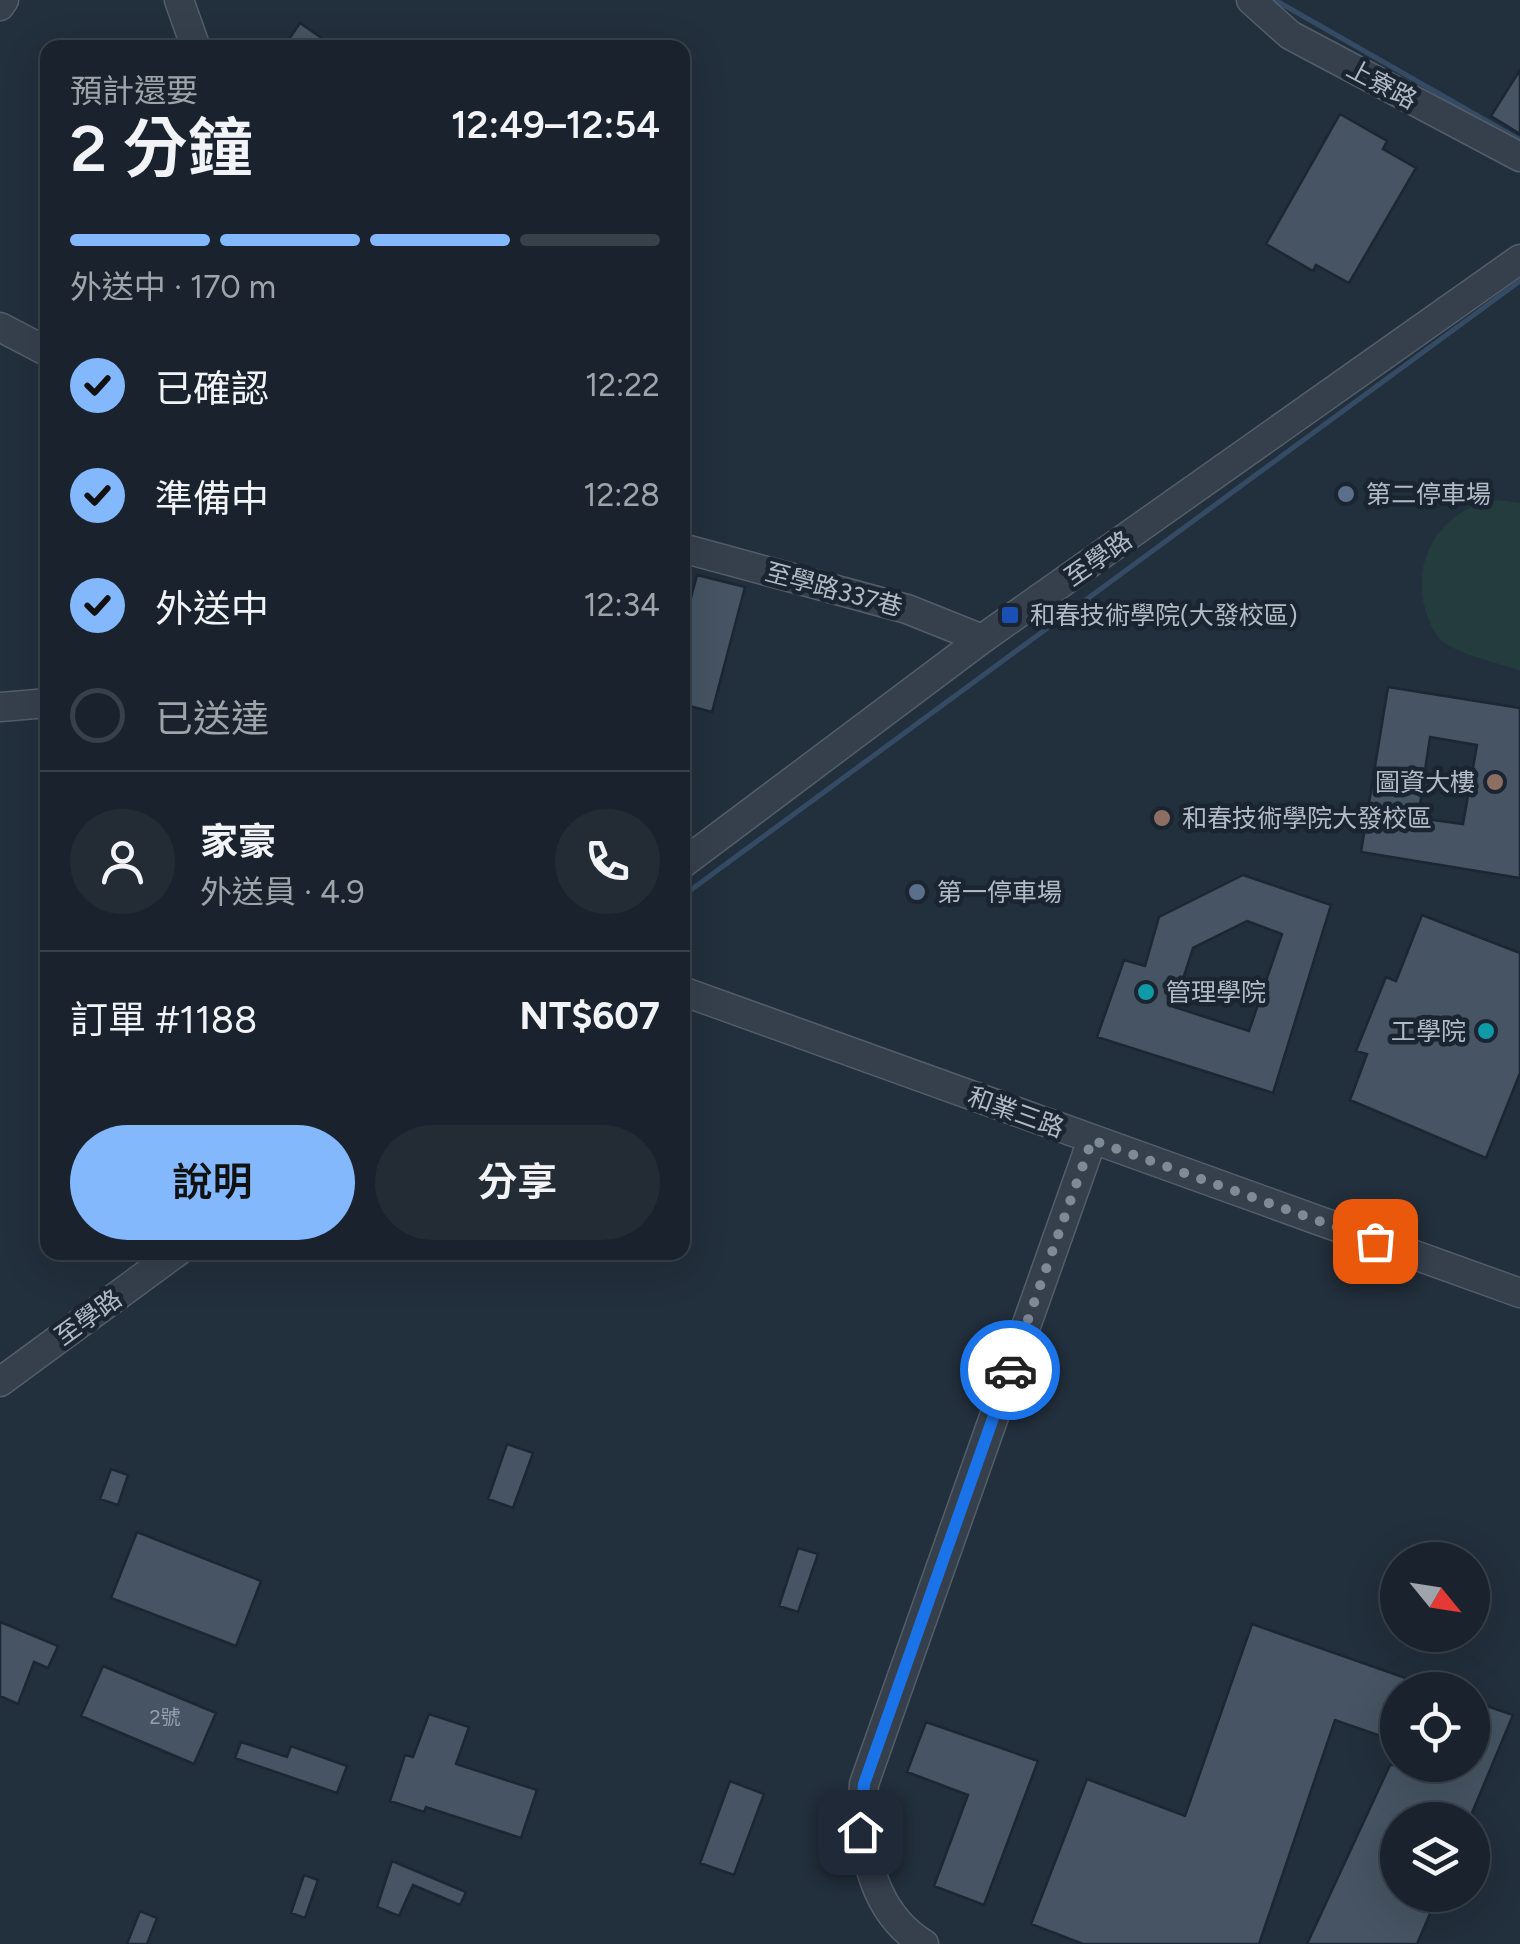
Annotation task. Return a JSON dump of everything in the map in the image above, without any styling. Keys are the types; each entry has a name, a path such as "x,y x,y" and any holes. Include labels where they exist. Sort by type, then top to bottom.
{"street":[{"path":"0,6 4,0"},
{"path":"179,0 193,40"},
{"name":"上寮路","path":"1252,0 1290,35 1520,157"},
{"name":"至學路","path":"690,858 982,640 1520,259"},
{"path":"0,327 40,348"},
{"name":"至學路337巷","path":"690,550 907,609 982,640"},
{"path":"0,707 40,704"},
{"name":"和業三路","path":"690,994 1520,1293"},
{"path":"924,1944 890,1913 874,1878 860,1832 864,1784 1092,1140"},
{"name":"至學路","path":"3,1376 165,1260"}],"green space":[{"path":"1498,500 1520,503 1520,671 1442,641 1429,621 1422,592 1422,573 1435,538 1461,513"}],"building":[{"path":"300,23 324,40 288,40"},
{"path":"1520,70 1520,134 1491,116"},
{"path":"1340,114 1387,141 1383,149 1416,168 1349,283 1316,265 1313,271 1266,244"},
{"path":"697,575 745,587 712,712 690,706 690,602"},
{"path":"1388,687 1520,708 1520,878 1361,852","holes":["1430,737 1477,745 1463,824 1418,818"]},
{"name":"管理學院","path":"1243,875 1331,905 1273,1093 1097,1037 1124,960 1145,966 1159,917","holes":["1247,921 1282,934 1249,1031 1174,1007 1193,948"]},
{"path":"1422,915 1520,953 1520,1073 1486,1158 1350,1100 1367,1054 1356,1051 1386,977 1396,981"},
{"path":"507,1444 533,1453 513,1508 488,1499"},
{"path":"111,1469 128,1475 118,1505 100,1499"},
{"path":"137,1532 261,1581 236,1646 111,1598"},
{"path":"798,1548 818,1554 798,1612 779,1606"},
{"path":"0,1622 58,1646 48,1668 34,1662 18,1704 0,1696"},
{"path":"1252,1624 1388,1672 1380,1672 1380,1736 1335,1720 1259,1944 1083,1944 1031,1924 1087,1779 1185,1816"},
{"path":"103,1666 216,1713 194,1764 81,1716"},
{"path":"1490,1707 1513,1715 1490,1770"},
{"path":"429,1714 469,1727 456,1764 537,1790 521,1838 426,1807 424,1812 390,1801 405,1755 413,1757"},
{"path":"926,1722 1038,1761 984,1905 934,1886 968,1795 907,1772"},
{"path":"241,1742 287,1757 291,1746 347,1766 337,1793 235,1758"},
{"path":"730,1781 764,1794 734,1875 700,1863"},
{"path":"1382,1782 1485,1782 1477,1802 1380,1802 1380,1912 1431,1912 1417,1944 1307,1944"},
{"path":"392,1861 466,1892 460,1905 413,1885 399,1916 377,1907"},
{"path":"304,1875 318,1880 305,1918 291,1913"},
{"path":"140,1911 157,1918 147,1944 127,1944"}],"waterway":[{"path":"1275,0 1520,140"},
{"path":"690,891 1520,281"},
{"path":"182,1265 189,1260"}],"way so far":[{"path":"1010,1370 1092,1140 1375,1241"}],"place":[{"name":"第二停車場","path":"1346,494"},
{"name":"和春技術學院(大發校區)","path":"1010,615"},
{"name":"圖資大樓","path":"1495,782"},
{"name":"和春技術學院大發校區","path":"1162,818"},
{"name":"第一停車場","path":"917,892"},
{"name":"管理學院","path":"1146,992"},
{"name":"工學院","path":"1486,1031"}],"route":[{"path":"860,1832 864,1784 1010,1370"}]}
